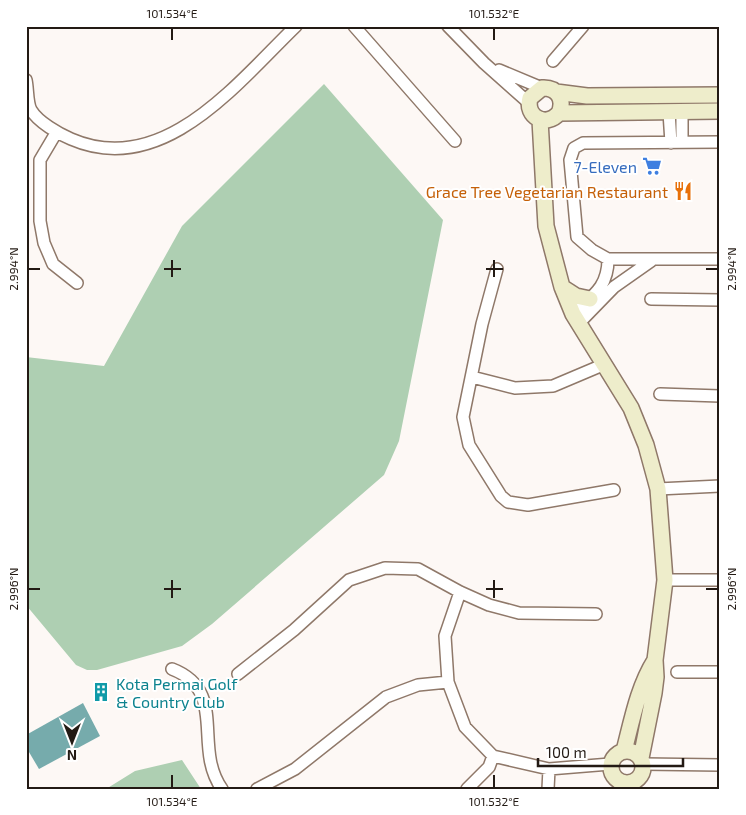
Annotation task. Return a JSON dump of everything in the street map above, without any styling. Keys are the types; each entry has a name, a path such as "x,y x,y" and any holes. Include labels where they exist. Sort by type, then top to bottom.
{"street":[{"path":"26,80 31,110 56,133 99,148 126,147 158,141 182,130 202,116 296,26"},
{"path":"354,26 455,141"},
{"path":"448,26 529,103 532,113 551,118 720,111"},
{"path":"552,61 583,26"},
{"path":"484,62 549,90 588,96 720,95"},
{"path":"529,103 533,94 549,90"},
{"path":"460,592 445,636 448,682 465,727 493,756 549,769 613,777 620,783 633,786 642,775 642,761 656,677 655,660 666,580 658,489 646,445 631,408 576,319 562,287 546,226 542,157 551,118 562,102 549,90"},
{"path":"675,112 676,142"},
{"path":"56,133 40,160 38,195 40,222 44,243 53,264 77,283"},
{"path":"720,142 583,143 574,148 570,160 572,199 577,237 592,250 608,259 650,261 720,260"},
{"path":"576,319 606,280 608,259"},
{"path":"576,319 614,287 650,261"},
{"path":"497,269 482,324 463,417 469,444 501,496 508,502 528,505 614,490"},
{"path":"562,287 576,296 590,299"},
{"path":"651,299 720,300"},
{"path":"472,377 515,388 553,386 605,364"},
{"path":"660,394 720,396"},
{"path":"658,489 720,486"},
{"path":"238,674 294,630 350,580 385,568 418,569 460,592 489,605 519,613 596,614"},
{"path":"666,580 720,580"},
{"path":"624,751 645,675 655,660"},
{"path":"172,669 191,678 201,692 207,720 208,761 214,779 222,789"},
{"path":"677,672 720,672"},
{"path":"257,789 295,769 386,697 418,685 448,682"},
{"path":"613,777 613,758 624,751 631,751 642,761 720,765"},
{"path":"468,789 489,767 493,756"},
{"path":"548,789 549,769"}],"green space":[{"path":"324,84 443,220 399,441 384,475 212,624 182,646 97,670 87,670 76,665 26,605 26,357 104,366 182,226"},
{"path":"182,760 201,789 106,789 135,771"}],"water":[{"path":"83,703 100,736 39,769 26,747 26,735"}],"place":[{"name":"7-Eleven","path":"652,166"},
{"name":"Grace Tree Vegetarian Restaurant","path":"683,191"},
{"name":"Kota Permai Golf & Country Club","path":"101,692"}]}
